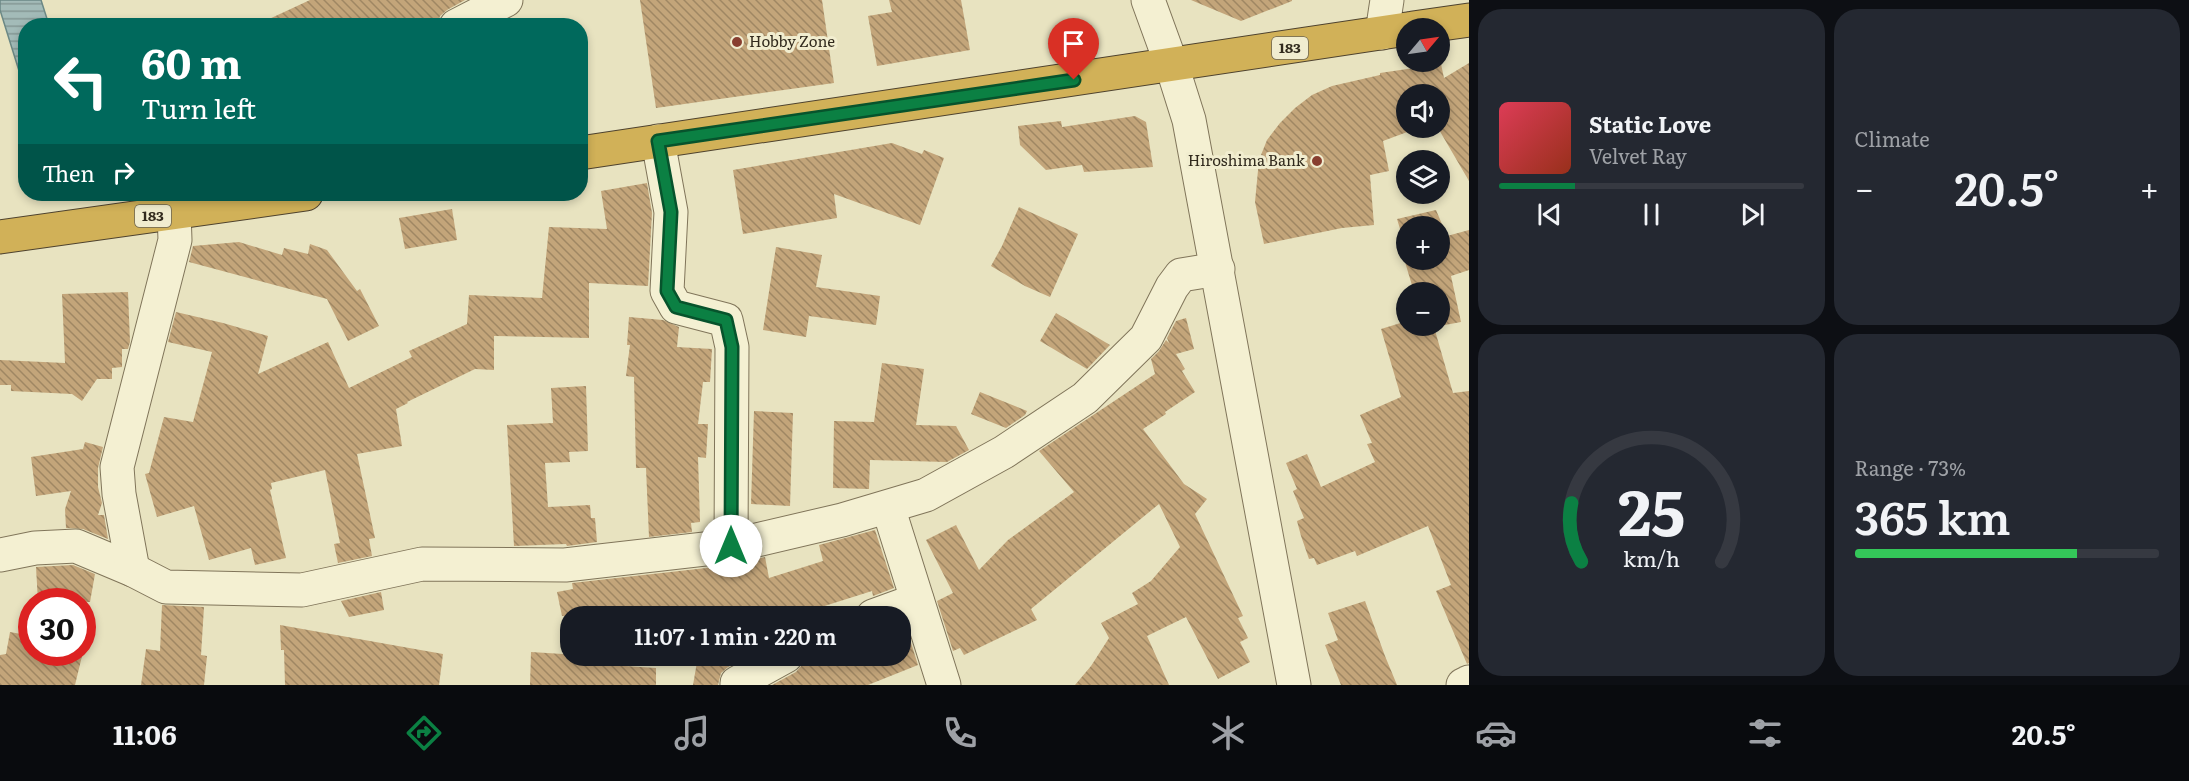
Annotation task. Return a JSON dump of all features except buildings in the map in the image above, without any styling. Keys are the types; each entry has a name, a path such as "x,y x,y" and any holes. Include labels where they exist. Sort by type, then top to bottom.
{"highway":[{"name":"183","path":"1450,23 1469,20"},
{"name":"183","path":"588,152 1396,31"},
{"name":"183","path":"0,237 194,205 235,201"}],"street":[{"path":"471,18 506,0"},
{"path":"1148,0 1189,120 1294,685"},
{"path":"1386,0 1396,20"},
{"path":"658,141 671,212 667,291 676,307 726,320 732,347 731,546"},
{"path":"133,570 119,494 117,466 175,240 194,205"},
{"path":"0,555 35,548 76,546 166,587 302,590 422,564 565,565 731,546 842,520 926,495 984,463 1085,398 1146,338 1172,287 1181,275 1218,269"},
{"path":"888,507 944,685"},
{"path":"900,606 917,600"},
{"path":"736,685 768,666"},
{"path":"1463,685 1469,682"}],"water":[{"path":"0,0 41,0 47,18 18,18 18,68 0,10"}],"place":[{"name":"Hobby Zone","path":"737,42"},
{"name":"Hiroshima Bank","path":"1317,161"}],"route":[{"path":"731,546 732,347 726,320 676,307 667,291 671,212 658,141 1074,80"}]}
